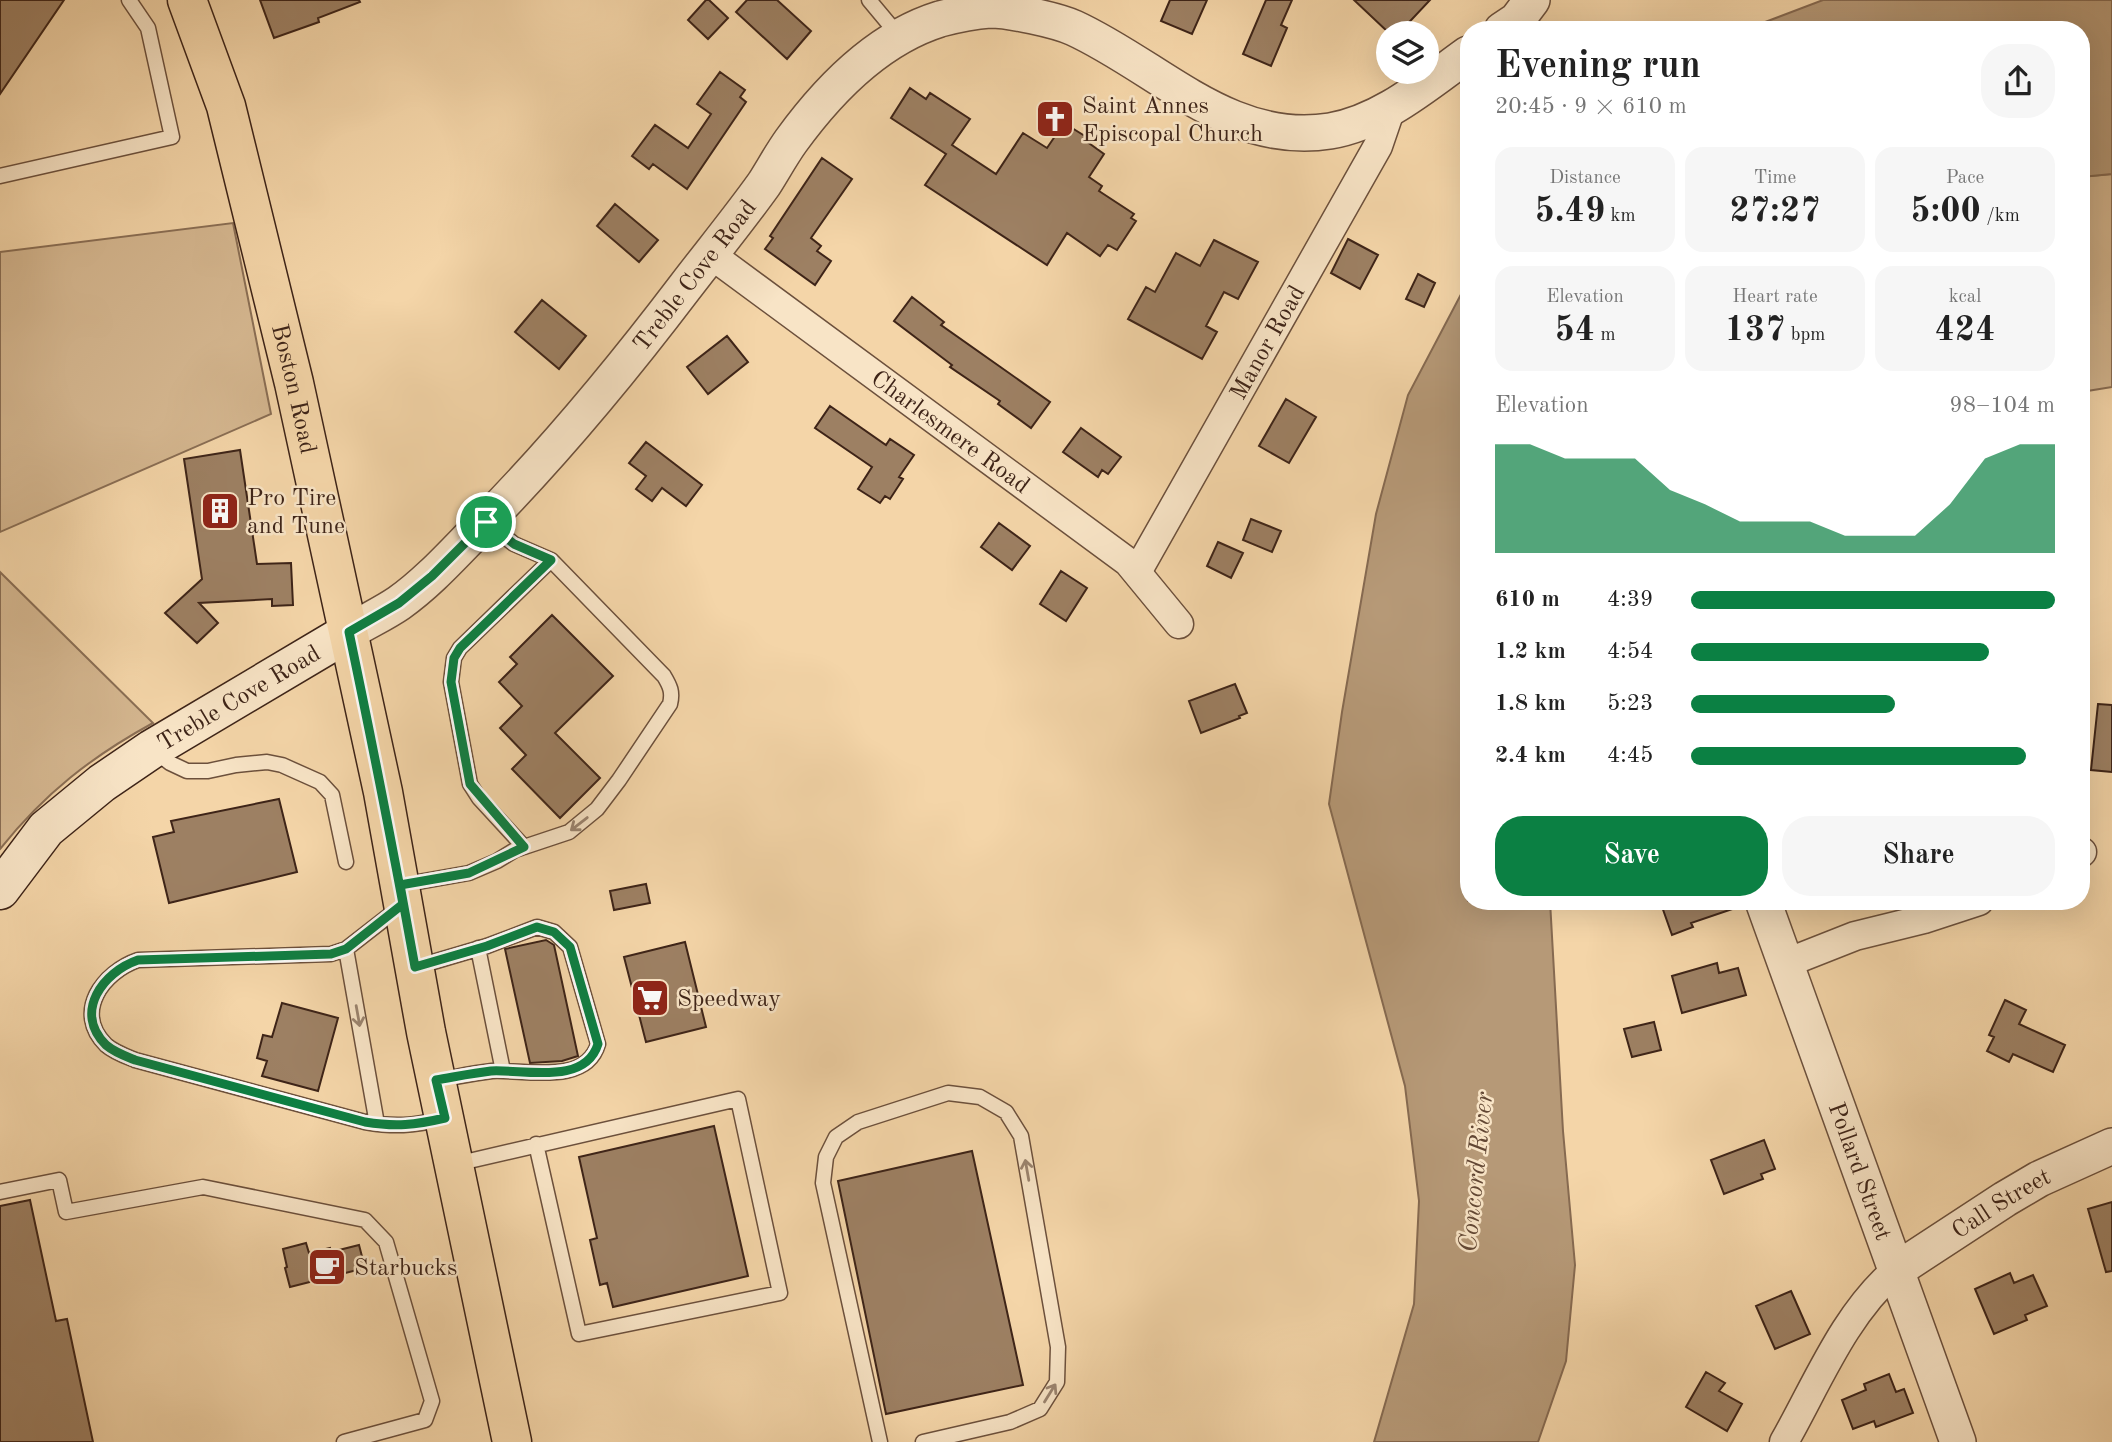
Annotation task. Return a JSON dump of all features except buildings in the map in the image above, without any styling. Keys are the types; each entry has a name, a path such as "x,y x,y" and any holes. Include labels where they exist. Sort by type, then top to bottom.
{"main road":[{"name":"Boston Road","path":"187,0 226,106 294,383 383,792 436,1080 512,1442"},
{"name":"Treble Cove Road","path":"0,890 46,829 102,783 152,749 349,632"}],"street":[{"name":"Treble Cove Road","path":"349,632 399,603 432,576 486,522 590,409 763,184 792,140 841,82 899,36 939,20 991,5 1072,27 1202,104 1253,127 1293,132 1330,131 1364,121 1391,108 1460,60"},
{"name":"Manor Road","path":"1137,572 1378,146 1391,108"},
{"name":"Charlesmere Road","path":"710,254 1128,562 1180,624"},
{"name":"Pollard Street","path":"1766,910 1958,1442"},
{"path":"1784,964 1855,936 1952,910"},
{"name":"Call Street","path":"1895,1271 2004,1199 2039,1179 2112,1146"},
{"path":"1784,1442 1851,1322 1875,1288 1895,1271"}],"lane":[{"path":"0,176 172,137 148,28 128,0"},
{"path":"872,1 899,36"},
{"path":"445,1118 413,1126 377,1124 123,1055 100,1037 93,1016 95,997 106,979 126,964 138,960 331,954 346,949 402,895 469,873 524,847 569,832 597,809 670,704 670,687 664,677 551,560 514,544 486,522"},
{"path":"524,847 470,784 451,671 460,648 551,560"},
{"path":"152,749 170,763 187,771 208,771 267,762 282,765 320,782 332,795 346,862"},
{"path":"415,967 537,927 554,932 570,947 598,1044 589,1062 555,1074 503,1072 436,1080"},
{"path":"478,948 503,1072"},
{"path":"346,949 377,1124"},
{"path":"880,1442 822,1183 826,1157 836,1138 858,1122 948,1093 980,1097 1006,1112 1021,1136 1058,1348 1057,1382 1040,1409 1010,1422 923,1442"},
{"path":"455,1164 536,1144 738,1099 780,1293 579,1334 536,1144"},
{"path":"0,1192 59,1180 66,1212 203,1187 365,1220 386,1242 432,1401 425,1420 344,1442"}],"shaded area":[{"path":"2112,174 2112,387 2090,391 2090,176"},
{"path":"233,223 271,414 0,532 0,252"},
{"path":"0,572 153,723 109,749 70,778 34,810 0,849"}],"water":[{"path":"1823,0 2112,0 2112,174 2090,176 2090,21 1768,21"},
{"name":"Concord River","path":"1460,296 1460,910 1551,910 1563,1131 1575,1265 1566,1361 1538,1442 1374,1442 1414,1304 1419,1201 1405,1086 1329,804 1376,514 1408,395"}],"place":[{"name":"Saint Annes Episcopal Church","path":"1055,119"},
{"name":"Pro Tire and Tune","path":"220,511"},
{"name":"Speedway","path":"650,998"},
{"name":"Starbucks","path":"327,1267"}],"route":[{"path":"486,522 514,544 551,560 460,648 451,671 470,784 524,847 469,873 400,885 415,967 487,946 537,927 554,932 570,947 598,1044 589,1062 555,1074 491,1071 436,1080 445,1118 413,1126 388,1126 135,1060 113,1050 100,1037 95,1026 93,1007 99,988 116,970 126,964 138,960 331,954 346,949 403,904 383,792 349,632 399,603 432,576 486,522"}]}
